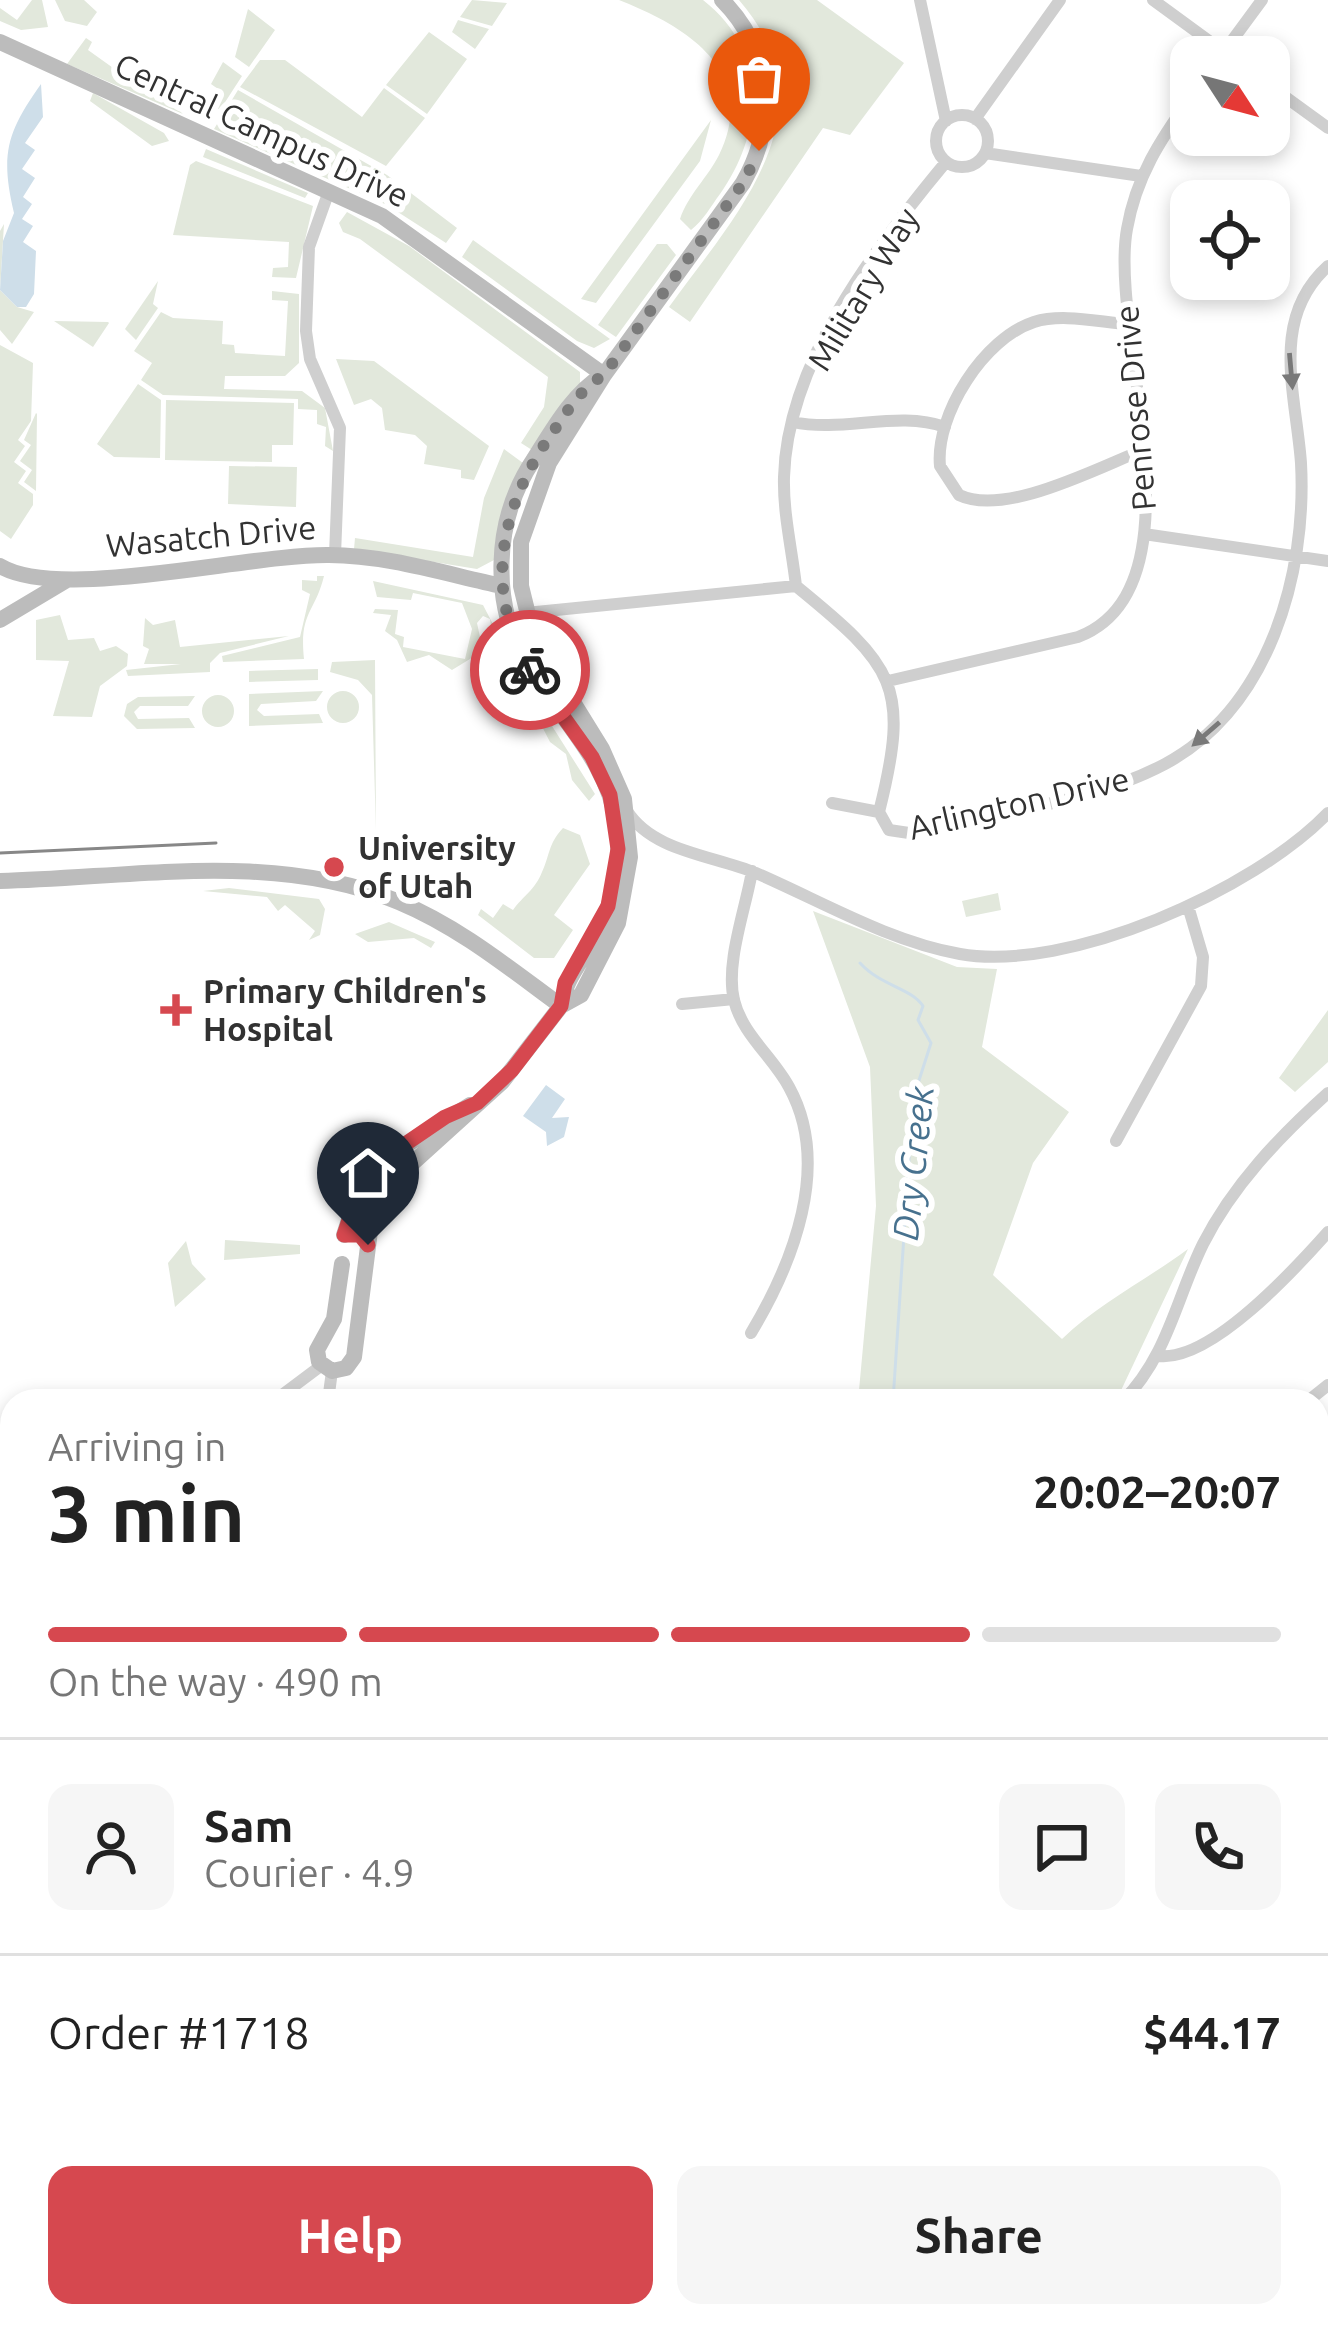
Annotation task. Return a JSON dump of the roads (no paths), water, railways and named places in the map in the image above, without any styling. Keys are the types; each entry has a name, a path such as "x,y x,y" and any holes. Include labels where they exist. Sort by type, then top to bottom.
{"main road":[{"path":"477,1103 445,1117 376,1164 360,1187 355,1251 352,1362 327,1368 316,1349 328,1334 355,1251 386,1187 477,1103 512,1070 561,1006 581,995 605,956 623,905 630,856 627,811 602,749 527,640 502,586 514,532 549,463 604,375 743,183 759,151 767,100 762,66 749,34 722,0"},
{"name":"Central Campus Drive","path":"0,42 410,232 604,375"},
{"path":"561,1006 565,983 608,906 617,864 616,821 592,757 520,652 502,586 505,528 518,487 586,386 604,375"},
{"path":"529,508 520,561 526,613 543,657"},
{"name":"Wasatch Drive","path":"6,571 67,580 334,554 502,586"},
{"name":"Wasatch Drive","path":"6,571 18,594 6,614"},
{"name":"Wasatch Drive","path":"6,614 67,580"},
{"path":"0,881 232,872 310,876 378,894 431,917 561,1006"},
{"path":"328,1334 345,1334 353,1344"}],"street":[{"path":"920,0 946,121 936,142 946,162 973,165 986,152 987,136 975,119 960,116 946,121"},
{"path":"975,119 1060,0"},
{"path":"1153,0 1200,36"},
{"path":"1238,36 1262,0"},
{"path":"1290,100 1328,128"},
{"name":"Penrose Drive","path":"888,681 1096,629 1123,600 1144,534 1143,450 1124,251 1141,176 1170,131"},
{"path":"986,152 1141,176"},
{"name":"Military Way","path":"796,586 784,475 793,422 816,361 857,285 946,162"},
{"path":"329,191 309,247 306,331 310,359 340,428 334,554"},
{"name":"Arlington Drive","path":"879,812 890,830 909,832 1112,785 1176,758 1212,730 1253,680 1279,620 1295,556 1301,479 1290,340 1300,299 1328,266"},
{"path":"1129,324 1057,319 1024,326 981,363 945,428 939,457 952,489 976,501 1032,493 1143,450"},
{"path":"793,422 831,428 919,420 945,428"},
{"path":"1144,534 1328,561"},
{"path":"526,613 796,586 863,641 888,681 895,744 879,812 832,803"},
{"path":"627,811 658,841 752,872 891,935 963,954 1048,950 1188,906 1276,860 1328,813"},
{"path":"630,856 658,841"},
{"path":"751,1333 790,1264 807,1154 803,1118 788,1084 750,1034 734,999 752,872"},
{"path":"1116,1141 1197,999 1203,957 1188,906"},
{"path":"682,1004 734,999"},
{"path":"1133,1389 1159,1356 1207,1237 1282,1135 1328,1093"},
{"path":"1159,1356 1187,1352 1222,1330 1288,1274 1328,1232"},
{"path":"293,1389 327,1368"},
{"path":"327,1368 328,1389"}],"waterway":[{"name":"Dry Creek","path":"860,963 918,1000 923,1006 918,1020 931,1043 913,1099 894,1389"}],"tram line":[{"path":"0,853 216,843"}],"place":[{"name":"University of Utah","path":"334,867"},
{"name":"Primary Children's Hospital","path":"176,1010"}]}
